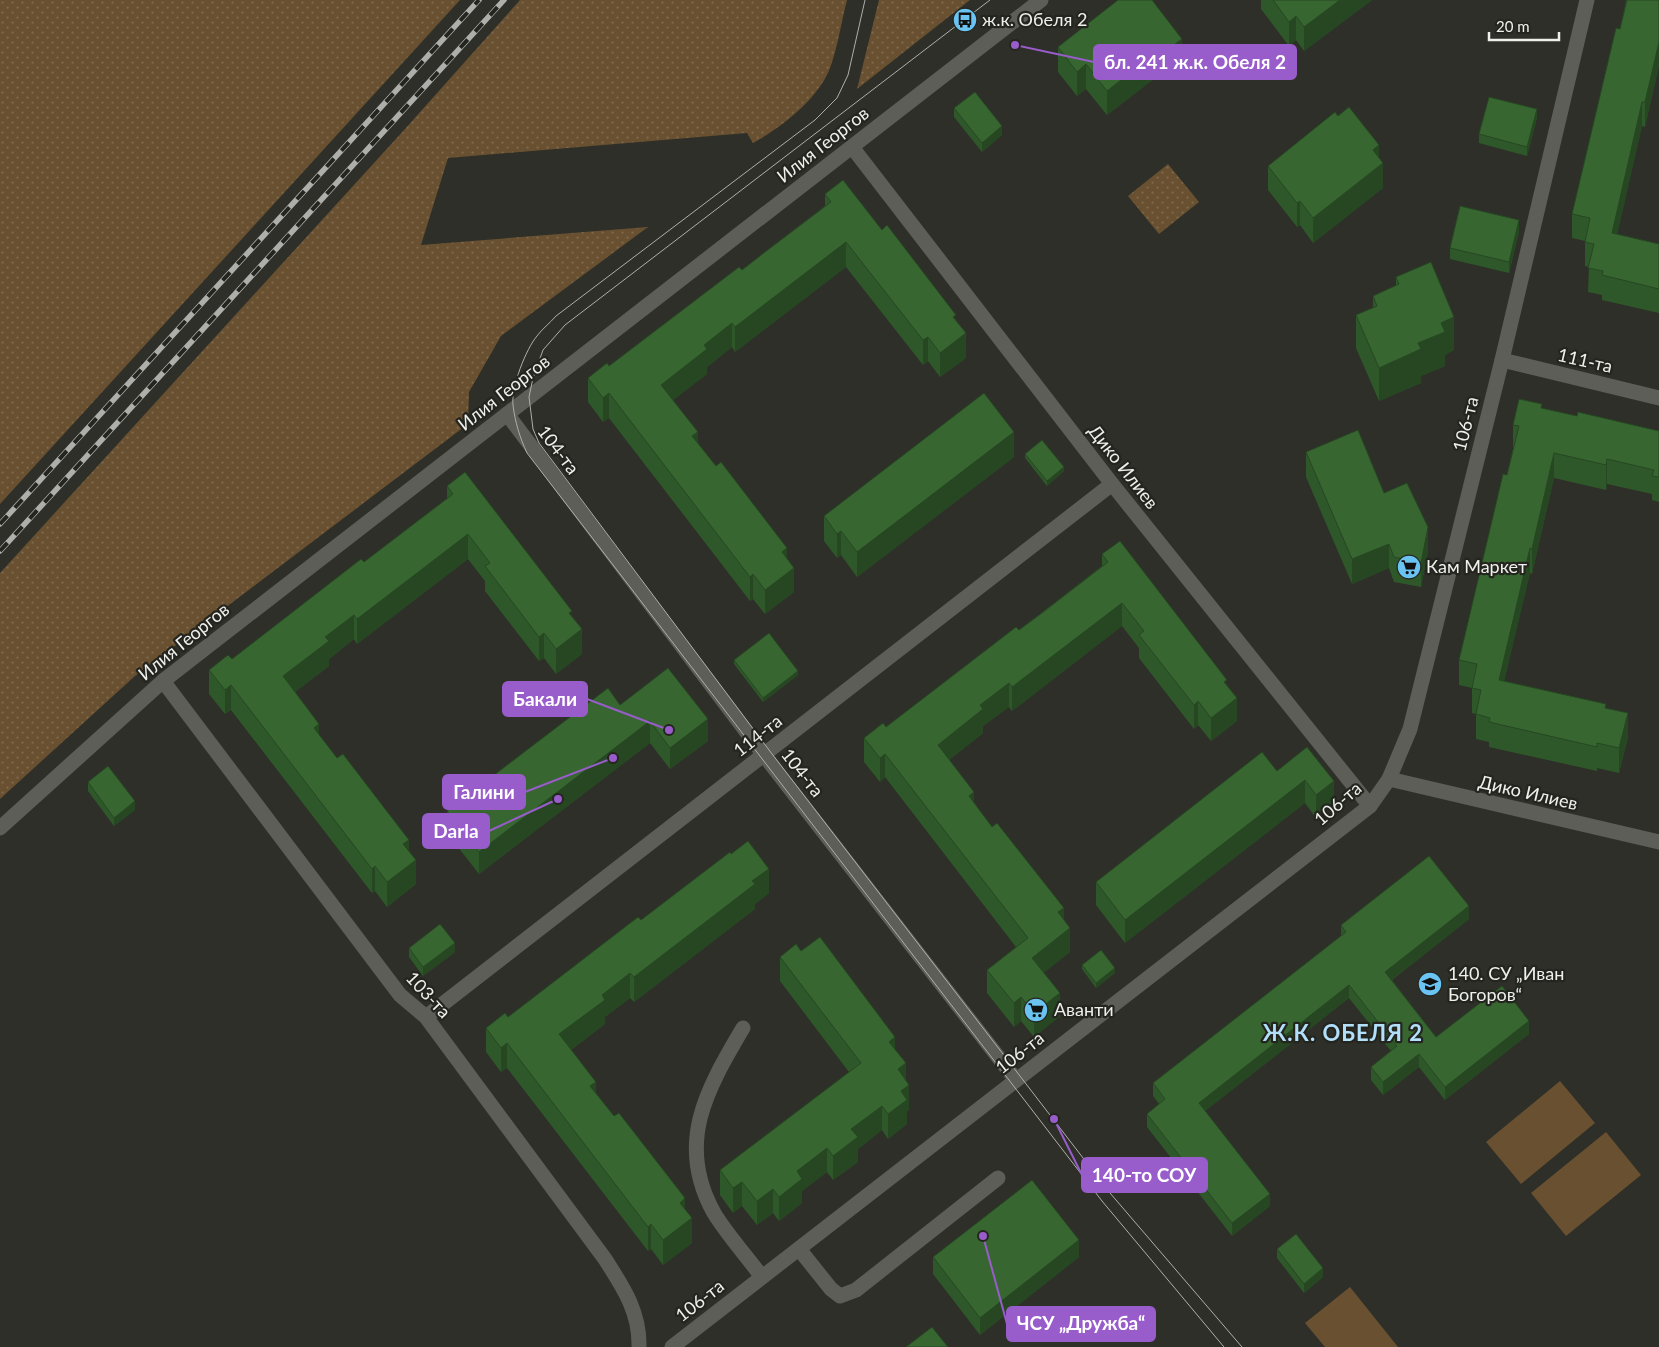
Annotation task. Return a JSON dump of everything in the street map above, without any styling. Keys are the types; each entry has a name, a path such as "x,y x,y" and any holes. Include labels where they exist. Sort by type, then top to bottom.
{"street":[{"name":"Илия Георгов","path":"0,828 163,681 1040,0"},
{"name":"106-та","path":"672,1347 1370,806 1389,779 1410,729 1502,360 1587,0"},
{"name":"Дико Илиев","path":"852,147 1112,484 1370,806"},
{"name":"111-та","path":"1502,360 1659,398"},
{"name":"104-та","path":"507,414 764,754 1016,1080"},
{"name":"114-та","path":"426,1017 1112,484"},
{"name":"103-та","path":"163,681 400,996 426,1017 604,1259 625,1290 639,1330 639,1347"},
{"name":"Дико Илиев","path":"1389,779 1659,842"},
{"path":"743,1028 715,1075 702,1107 699,1115 695,1152 700,1184 714,1214 762,1277"},
{"path":"799,1249 831,1289 840,1296 856,1290 998,1178"}],"shaded area":[{"path":"0,0 460,0 0,504"},
{"path":"520,0 847,0 835,51 825,79 808,101 787,121 753,143 747,133 448,158 421,245 648,227 501,336 469,392 468,424 135,676 0,799 0,573 405,129"},
{"path":"879,0 970,0 857,89"},
{"path":"1168,164 1199,202 1159,234 1128,196"},
{"path":"1560,1081 1595,1123 1521,1184 1486,1142"},
{"path":"1606,1132 1641,1175 1566,1236 1531,1193"},
{"path":"1350,1287 1398,1347 1325,1347 1305,1323"}],"building":[{"path":"1118,0 1152,0 1182,39 1167,50 1164,46 1107,91 1086,64 1077,72 1058,47"},
{"path":"1273,0 1340,0 1304,27 1296,16 1289,22"},
{"path":"1627,0 1659,0 1659,42 1645,102 1642,102 1612,233 1659,244 1659,289 1602,275 1603,271 1588,268 1594,244 1585,242 1590,218 1572,214 1616,28 1620,29"},
{"path":"975,92 1002,126 982,143 954,108"},
{"path":"1489,97 1537,109 1527,147 1479,134"},
{"path":"1349,107 1379,145 1373,150 1383,163 1313,218 1300,201 1297,203 1268,166 1335,112 1338,116"},
{"path":"843,180 882,230 887,225 956,315 953,317 966,333 940,353 928,337 923,340 846,242 735,327 732,323 704,345 707,349 661,385 698,432 692,436 716,466 721,462 787,548 782,552 794,568 765,590 753,574 750,577 609,393 603,398 588,378 607,363 609,366 739,267 742,270 831,202 825,194"},
{"path":"1460,206 1519,220 1509,262 1450,248"},
{"path":"1431,262 1454,317 1441,323 1445,332 1418,343 1421,349 1379,368 1356,315 1377,306 1373,296 1399,284 1396,277"},
{"path":"984,393 1014,432 857,552 841,531 837,534 824,516"},
{"path":"1519,399 1542,404 1541,408 1577,416 1578,412 1659,431 1659,477 1652,476 1654,470 1607,459 1606,465 1554,453 1499,680 1606,704 1605,708 1628,713 1619,748 1597,743 1597,747 1489,722 1490,718 1476,714 1481,690 1472,688 1477,664 1459,660 1503,474 1507,475 1519,426 1513,425"},
{"path":"1358,430 1384,493 1407,483 1428,527 1421,563 1394,557 1389,544 1352,559 1306,452"},
{"path":"1042,440 1064,467 1047,481 1025,454"},
{"path":"465,472 572,611 569,613 582,629 556,649 544,633 539,637 485,566 490,563 468,534 357,619 354,615 325,637 329,641 283,676 319,724 314,728 337,758 343,754 409,840 403,844 416,860 387,882 375,866 372,869 231,685 225,690 209,670 228,655 232,659 361,559 364,562 453,494 447,486"},
{"path":"1120,541 1227,680 1224,682 1237,698 1211,718 1198,701 1194,705 1139,635 1144,631 1122,603 1012,687 1009,683 980,705 983,709 938,745 974,792 969,796 992,827 997,823 1064,908 1058,912 1070,928 1032,958 1060,993 1034,1013 1021,997 1014,1003 987,970 1028,938 885,754 880,758 864,738 883,723 886,727 1016,627 1019,630 1042,613 1108,562 1102,554"},
{"path":"769,633 798,671 763,698 734,660"},
{"path":"668,668 708,719 670,748 650,721 479,852 447,811 608,688 620,705"},
{"path":"1307,747 1334,781 1316,795 1305,780 1125,920 1096,882 1262,752 1277,771"},
{"path":"108,766 135,801 114,818 88,782"},
{"path":"748,841 769,869 752,881 755,884 634,977 630,973 602,995 605,1000 559,1034 596,1082 590,1086 614,1116 619,1113 685,1198 680,1203 692,1218 663,1240 651,1224 648,1227 507,1043 501,1048 486,1028 505,1013 508,1017 638,917 641,920 730,852 731,854"},
{"path":"1429,856 1469,906 1385,972 1436,1037 1502,986 1529,1021 1445,1087 1419,1054 1383,1082 1371,1067 1397,1046 1349,985 1199,1103 1270,1194 1232,1223 1147,1114 1165,1099 1153,1083 1346,932 1341,925"},
{"path":"440,924 455,943 423,967 409,948"},
{"path":"820,937 895,1037 889,1042 906,1063 898,1069 909,1085 901,1091 907,1100 888,1114 882,1106 851,1129 858,1137 833,1156 827,1148 797,1171 802,1179 779,1197 773,1189 757,1201 742,1182 733,1188 720,1170 861,1063 780,957 796,944 801,951"},
{"path":"1101,950 1115,968 1096,983 1082,965"},
{"path":"1032,1180 1079,1240 980,1318 933,1257"},
{"path":"1296,1234 1323,1268 1304,1284 1277,1249"},
{"path":"932,1327 948,1347 906,1347"}],"tram line":[{"path":"865,0 848,75 837,98 815,120 556,316 544,328 528,350 514,388 513,405 516,424 527,453 1102,1201 1224,1347"},
{"path":"990,0 565,325 543,350 533,378 529,397 533,429 539,443 769,750 1110,1193 1242,1347"}],"railway":[{"path":"0,524 479,0"},
{"path":"0,551 504,0"}],"place":[{"name":"ж.к. Обеля 2","path":"965,20"},
{"name":"бл. 241 ж.к. Обеля 2","path":"1015,45"},
{"name":"Кам Маркет","path":"1409,567"},
{"name":"Бакали","path":"669,730"},
{"name":"Галини","path":"613,758"},
{"name":"Darla","path":"558,799"},
{"name":"140. СУ „Иван Богоров“","path":"1430,984"},
{"name":"Аванти","path":"1036,1010"},
{"name":"140-то СОУ","path":"1054,1119"},
{"name":"ЧСУ „Дружба“","path":"983,1236"}],"district":[{"name":"Ж.К. ОБЕЛЯ 2","path":"1343,1033"}]}
